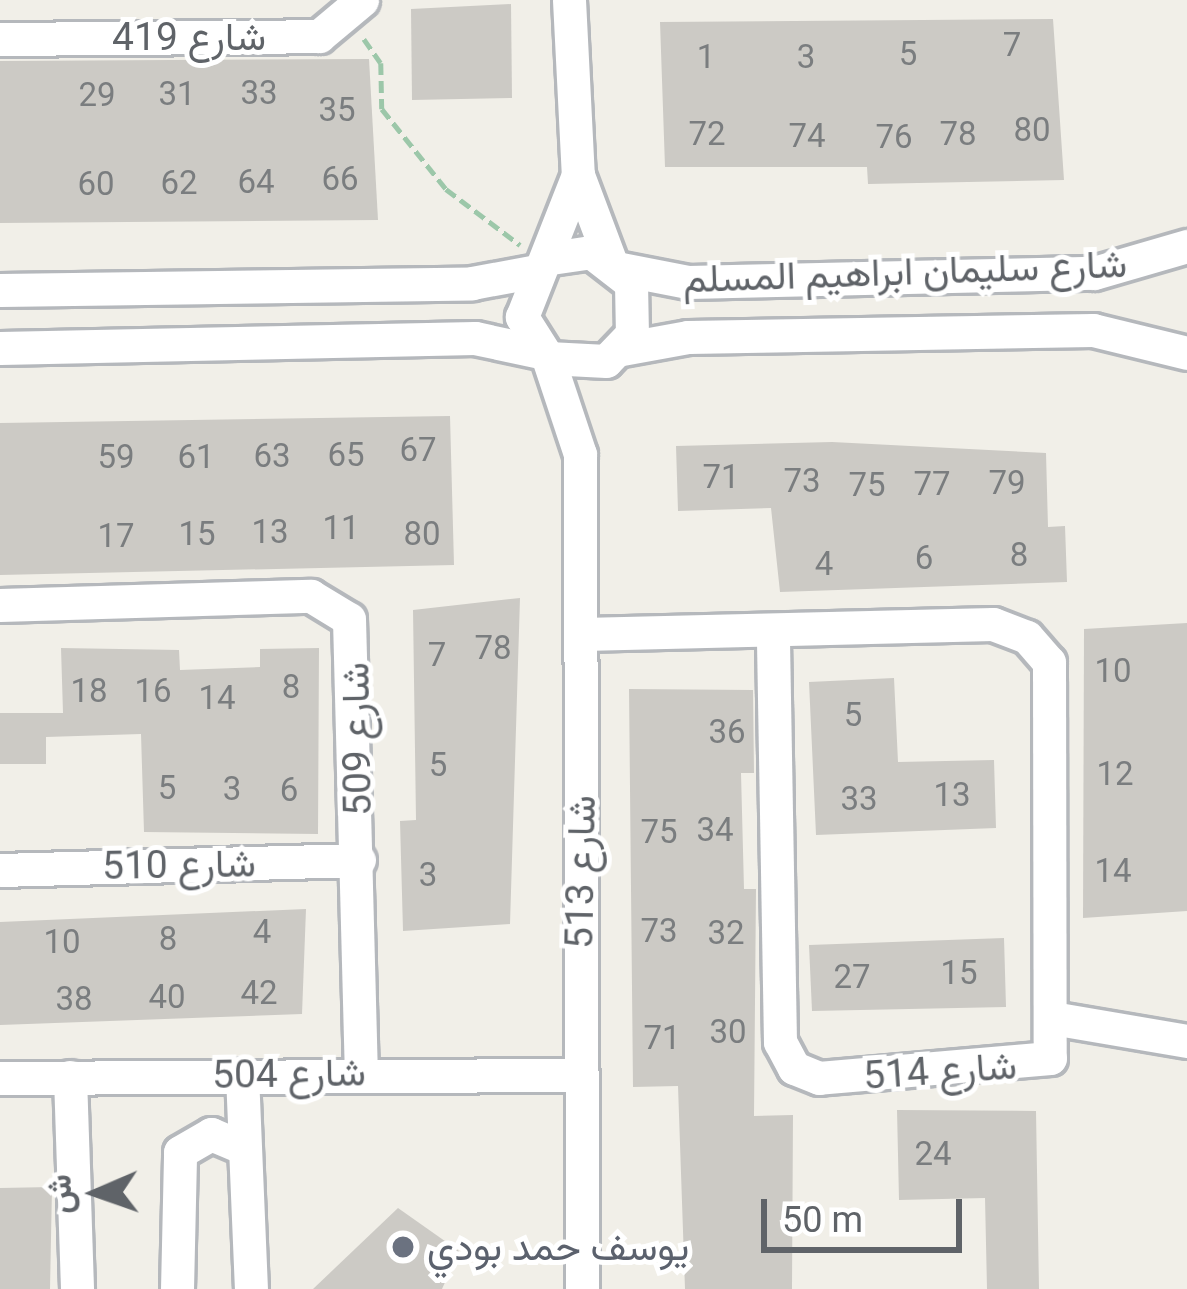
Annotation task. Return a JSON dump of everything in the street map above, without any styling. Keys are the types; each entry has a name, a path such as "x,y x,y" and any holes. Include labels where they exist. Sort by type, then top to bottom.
{"street":[{"path":"0,348 475,338 544,355 614,355 637,300 615,264 578,175 569,0"},
{"name":"شارع 419","path":"0,39 319,36 356,10"},
{"path":"544,355 522,316 578,175"},
{"name":"شارع سليمان ابراهيم المسلم","path":"615,264 688,282 952,277 1113,271 1187,246"},
{"path":"0,290 472,283 544,264 615,264"},
{"path":"952,277 975,304 956,334"},
{"name":"شارع سليمان ابراهيم المسلم","path":"614,355 956,334 1130,331 1187,353"},
{"name":"شارع 513","path":"544,355 580,454 582,1289"},
{"name":"شارع 513","path":"580,454 614,355"},
{"name":"شارع 509","path":"0,605 333,603 356,640 361,1073"},
{"name":"شارع 514","path":"583,634 773,635 993,624 1049,662 1058,1018 1050,1058 1031,1068 819,1078 794,1068 781,1042 773,635"},
{"name":"شارع 510","path":"0,870 358,860"},
{"path":"1058,1018 1187,1041"},
{"path":"242,1075 251,1289"},
{"name":"شارع 504","path":"0,1078 579,1075"},
{"path":"70,1077 77,1289"},
{"path":"177,1289 180,1152 211,1134 244,1148"}],"path":[{"path":"356,10 381,63 382,109 446,189 544,264"}],"building":[{"path":"511,4 512,98 412,100 411,9"},
{"path":"1053,19 1064,180 868,184 867,167 665,167 660,22"},
{"path":"369,59 378,220 0,223 0,61"},
{"path":"450,416 454,565 0,575 0,423"},
{"path":"832,442 1046,453 1048,527 1065,526 1067,582 780,592 771,508 678,511 676,446"},
{"path":"520,598 510,924 403,931 400,821 416,820 413,610"},
{"path":"1187,623 1187,911 1083,918 1084,629"},
{"path":"61,648 179,650 180,670 260,667 260,649 319,648 318,834 144,832 141,734 46,737 46,764 0,764 0,713 63,713"},
{"path":"894,678 898,762 994,760 996,828 816,835 809,682"},
{"path":"629,689 753,690 754,773 741,773 744,889 756,889 754,1116 793,1115 792,1289 685,1289 678,1086 633,1087"},
{"path":"306,909 302,1014 0,1025 0,922"},
{"path":"1004,938 1006,1007 812,1011 809,945"},
{"path":"897,1110 1036,1111 1039,1289 987,1289 985,1198 899,1200"},
{"path":"52,1187 50,1289 0,1289 0,1188"},
{"name":"يوسف حمد بودي","path":"398,1208 459,1251 442,1289 313,1289"}],"place":[{"name":"يوسف حمد بودي","path":"403,1247"}]}
